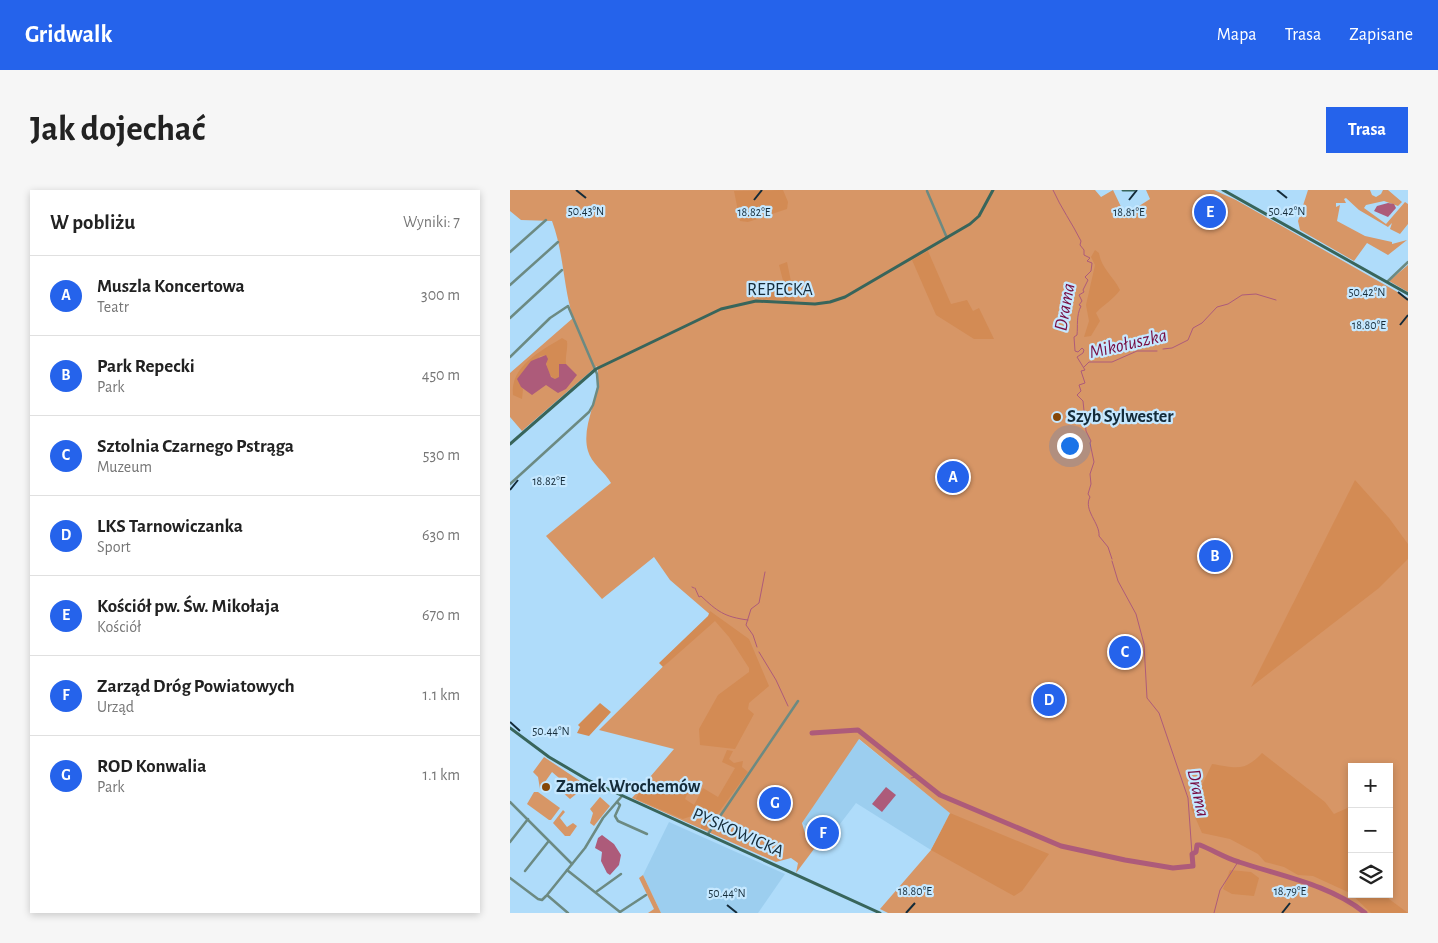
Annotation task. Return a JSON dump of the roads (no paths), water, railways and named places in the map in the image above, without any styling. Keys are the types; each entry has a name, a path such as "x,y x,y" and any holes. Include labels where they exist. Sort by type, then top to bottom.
{"street":[{"name":"REPECKA","path":"510,444 596,369 728,306 756,301 807,304 838,300 973,222 993,190"},
{"path":"1123,190 1134,190"},
{"path":"1223,190 1408,294"},
{"path":"927,191 947,238"},
{"path":"510,252 546,220"},
{"path":"510,286 558,242"},
{"path":"1387,282 1408,262"},
{"path":"510,318 562,270"},
{"path":"510,357 568,306 596,369 598,387 589,412 510,484"},
{"path":"708,834 798,701"},
{"name":"PYSKOWICKA","path":"510,728 573,772 880,913"},
{"path":"510,878 542,900 589,842 603,818 622,796"},
{"path":"510,802 572,864"},
{"path":"617,802 620,805 615,816 618,821 647,834"},
{"path":"510,842 528,819"},
{"path":"524,870 548,842"},
{"path":"567,870 620,913 646,895"},
{"path":"595,892 621,874"},
{"path":"547,895 568,913"}],"waterway":[{"name":"Drama","path":"1053,190 1081,241 1080,245 1084,250 1084,255 1090,258 1087,261 1092,263 1091,271 1085,277 1088,280 1083,290 1084,292 1079,295 1082,301 1079,305 1081,306 1077,335 1074,337 1075,351 1078,352 1082,348 1084,350 1077,357 1085,370 1081,371 1085,383 1079,385 1081,391 1077,395 1083,401 1086,431 1091,441 1094,462 1090,474 1091,484 1088,494 1090,497 1088,502 1090,512 1099,531 1099,536 1108,547 1112,559"},
{"name":"Mikołuszka","path":"1163,349 1172,348 1188,340 1193,328 1202,323 1217,307 1228,304 1242,295 1256,294 1276,300"},
{"name":"Mikołuszka","path":"1084,367 1089,362 1112,362 1137,351 1157,351"},
{"name":"Drama","path":"1112,561 1118,581 1136,614 1144,644 1147,698 1159,713 1188,798 1192,854"},
{"path":"757,647 753,635 746,625 751,609 759,603 765,572"},
{"path":"695,588 699,597 701,596 712,606 733,617 748,620"},
{"path":"759,652 776,680 788,706"},
{"path":"812,733 858,730 940,795 1061,846 1173,868 1193,866 1192,854 1196,852 1197,845 1200,845 1234,860 1321,888 1352,903 1365,913"},
{"path":"911,778 917,777"},
{"path":"1214,913 1220,890 1238,862"}],"place":[{"name":"Kościół pw. Św. Mikołaja","path":"1210,212"},
{"name":"Szyb Sylwester","path":"1057,417"},
{"name":"Muszla Koncertowa","path":"953,477"},
{"name":"Park Repecki","path":"1215,556"},
{"name":"Sztolnia Czarnego Pstrąga","path":"1125,652"},
{"name":"LKS Tarnowiczanka","path":"1049,700"},
{"name":"Zamek Wrochemów","path":"546,787"},
{"name":"ROD Konwalia","path":"775,803"},
{"name":"Zarząd Dróg Powiatowych","path":"823,833"}]}
